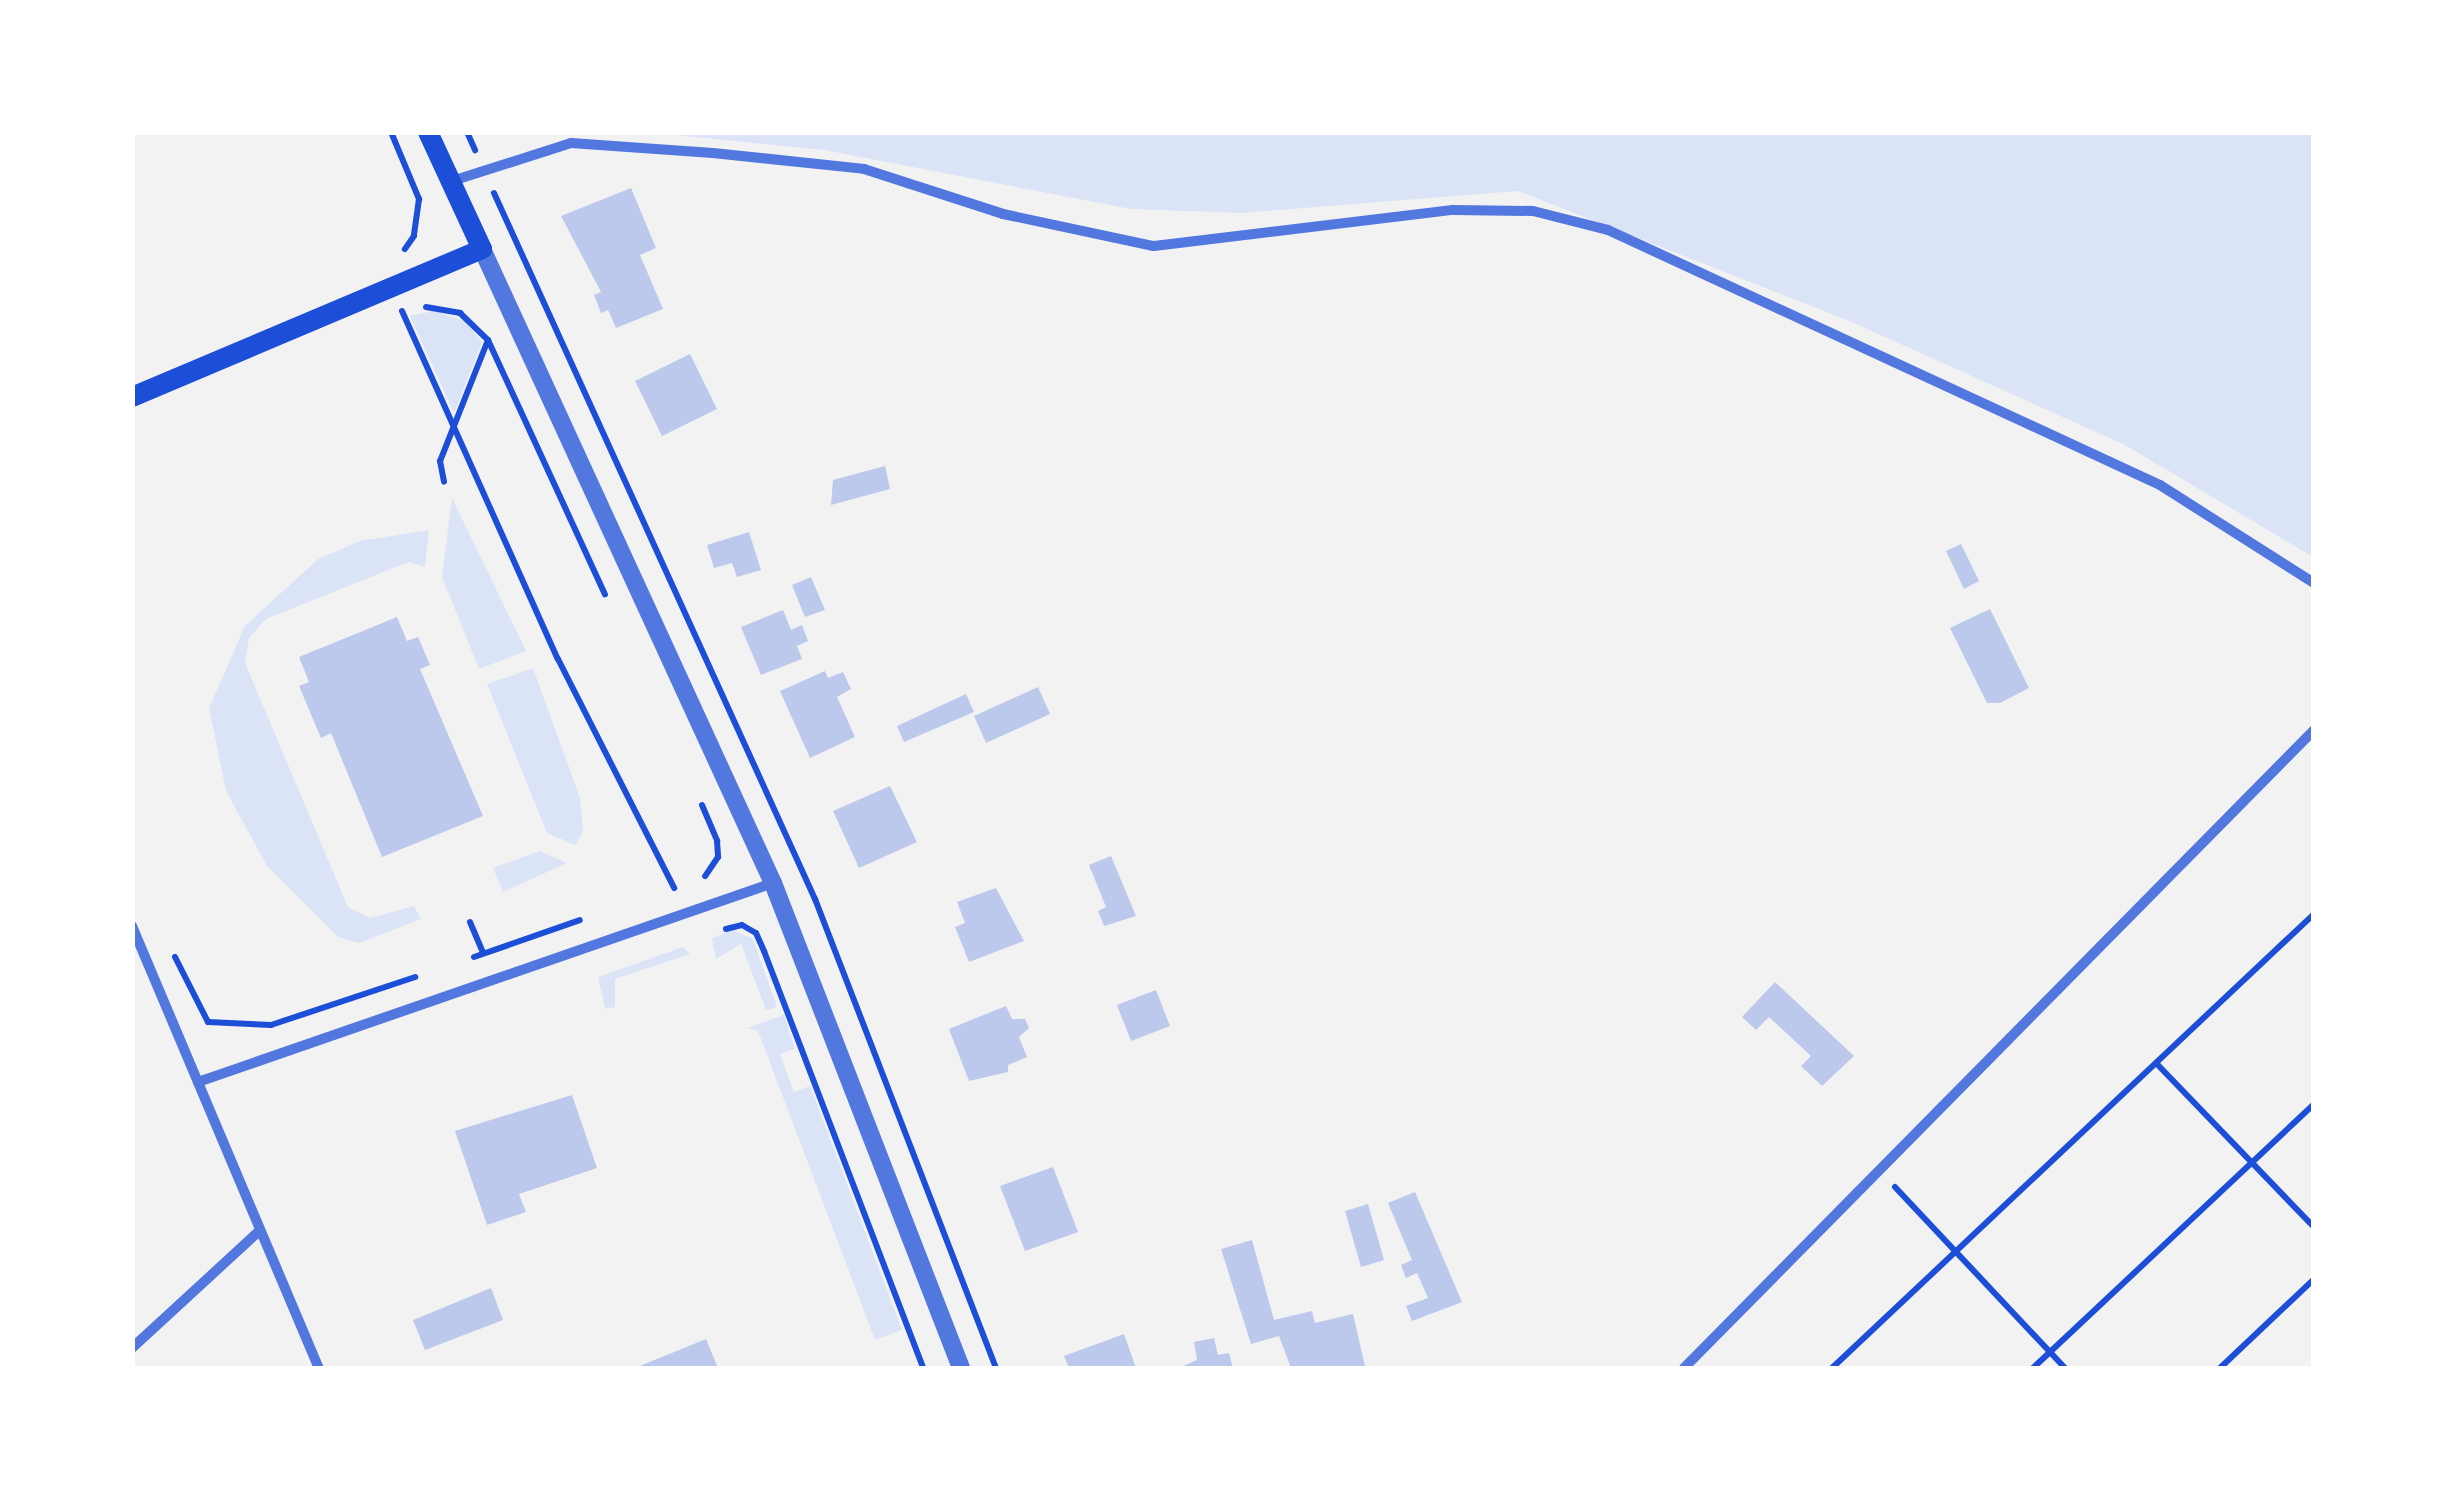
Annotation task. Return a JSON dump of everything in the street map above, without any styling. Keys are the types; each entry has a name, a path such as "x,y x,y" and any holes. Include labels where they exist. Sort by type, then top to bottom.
{"main road":[{"path":"132,396 482,249 428,132"}],"street":[{"path":"452,180 571,143 713,153 864,169 1002,214 1154,246 1454,210 1532,211 1608,230 2160,485 2314,583"},
{"path":"482,249 773,883 961,1368"},
{"path":"1684,1368 2314,730"},
{"path":"198,1082 773,883"},
{"path":"132,926 258,1232 320,1368"},
{"path":"132,1348 258,1232"}],"path":[{"path":"391,132 419,199 414,236 398,258"},
{"path":"392,290 456,423 558,659 674,888"},
{"path":"386,320 424,306 460,313 488,340 440,460 444,482"},
{"path":"699,798 717,841 718,858 706,876"},
{"path":"1832,1368 2314,914"},
{"path":"470,922 483,953"},
{"path":"725,929 742,925 756,933 923,1368"},
{"path":"2156,1063 2254,1160 2314,1227"},
{"path":"2033,1368 2314,1104"},
{"path":"1880,1170 2065,1368"},
{"path":"2220,1368 2314,1279"}],"shaded area":[{"path":"656,133 2313,133 2313,557 2125,445 1847,320 1518,191 1242,213 1131,209 824,150"},
{"path":"434,311 465,321 482,342 454,413 410,316"},
{"path":"452,498 526,651 479,669 442,577"},
{"path":"429,530 425,567 408,562 266,619 249,638 245,663 348,907 370,918 414,906 421,919 359,943 338,937 267,866 226,791 209,708 245,626 318,559 360,541"},
{"path":"533,668 580,798 583,832 575,845 547,833 487,684"},
{"path":"540,851 567,863 503,892 493,868"},
{"path":"733,930 753,939 777,1007 766,1010 741,944 716,959 712,938"},
{"path":"683,947 690,954 615,979 615,1007 605,1009 598,977"},
{"path":"784,1015 795,1049 780,1054 794,1092 810,1086 902,1330 875,1340 758,1031 747,1028"}],"building":[{"path":"631,188 656,248 640,255 663,309 616,328 608,310 601,313 594,295 601,292 561,216"},
{"path":"690,354 717,409 662,436 635,381"},
{"path":"885,466 890,489 831,505 833,480"},
{"path":"749,532 761,570 737,577 732,563 714,568 707,545"},
{"path":"1961,544 1979,581 1964,589 1946,551"},
{"path":"811,577 825,610 805,617 792,585"},
{"path":"1990,609 2029,688 2000,703 1987,703 1950,628"},
{"path":"783,610 791,630 802,625 808,641 797,646 802,659 761,675 741,627"},
{"path":"397,617 407,641 418,637 430,665 420,669 483,816 382,857 331,733 321,738 299,686 309,682 299,657"},
{"path":"825,671 828,678 843,672 851,689 837,697 855,737 810,758 780,691"},
{"path":"1038,687 1050,714 986,743 974,716"},
{"path":"966,694 974,712 904,742 897,726"},
{"path":"890,786 917,842 859,868 833,811"},
{"path":"1111,856 1136,916 1104,926 1098,911 1106,907 1089,865"},
{"path":"996,888 1024,941 969,962 955,927 965,923 957,902"},
{"path":"1775,982 1854,1056 1822,1086 1801,1066 1811,1056 1769,1017 1756,1030 1742,1017"},
{"path":"1156,990 1170,1026 1131,1041 1117,1005"},
{"path":"1006,1006 1012,1019 1025,1019 1029,1028 1019,1037 1027,1057 1008,1065 1008,1072 969,1081 949,1029"},
{"path":"572,1095 597,1168 519,1194 526,1212 487,1225 455,1131"},
{"path":"1053,1167 1078,1232 1025,1251 1000,1186"},
{"path":"1415,1192 1462,1302 1412,1321 1406,1306 1428,1298 1417,1273 1406,1278 1401,1265 1412,1260 1388,1203"},
{"path":"1368,1204 1384,1260 1361,1267 1345,1211"},
{"path":"1252,1240 1274,1320 1312,1311 1315,1323 1353,1314 1365,1366 1291,1368 1279,1336 1251,1344 1221,1249"},
{"path":"491,1288 503,1320 425,1350 413,1320"},
{"path":"1124,1334 1136,1368 1069,1368 1064,1356"},
{"path":"1214,1338 1218,1355 1229,1353 1233,1368 1178,1368 1197,1360 1194,1342"},
{"path":"706,1339 718,1368 635,1368"}]}
